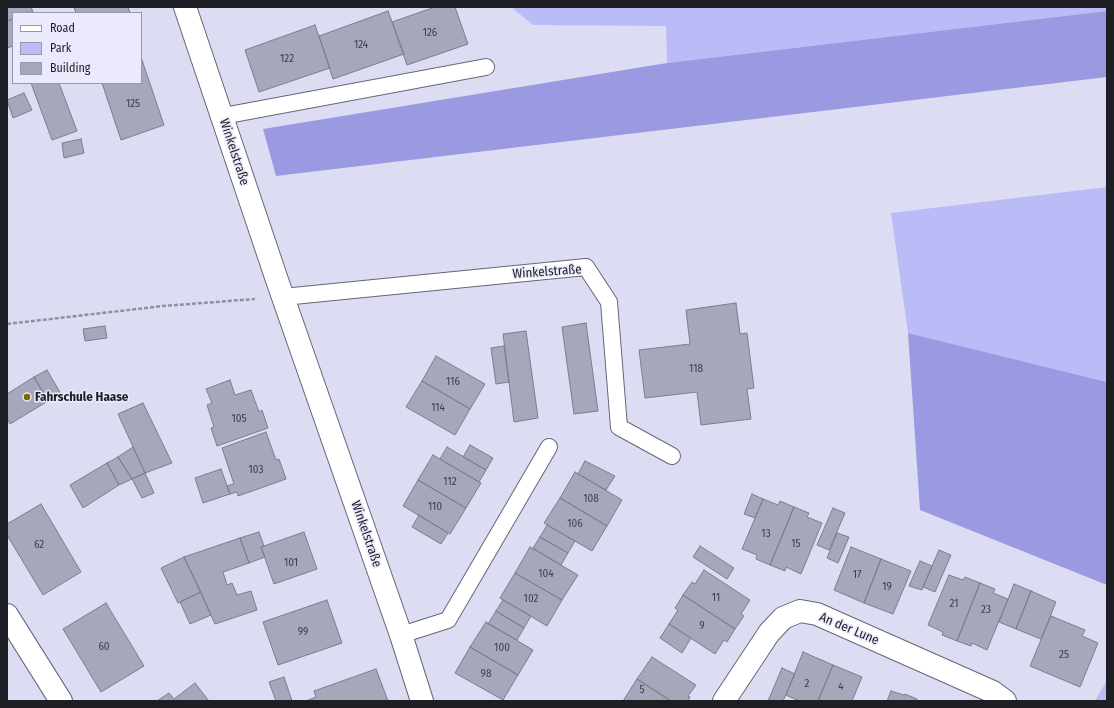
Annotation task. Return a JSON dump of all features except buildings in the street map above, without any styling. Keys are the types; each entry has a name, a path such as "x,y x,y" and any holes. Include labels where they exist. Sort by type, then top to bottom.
{"street":[{"name":"Winkelstraße","path":"185,7 280,289 401,635 422,701"},
{"name":"An der Lune","path":"724,701 770,633 783,618 800,611 824,617 994,692 1005,701"},
{"path":"7,615 61,701"}],"lane":[{"path":"222,116 486,68"},
{"name":"Winkelstraße","path":"280,289 586,267 609,302 619,427 672,456"},
{"path":"401,635 448,620 549,447"}],"path":[{"path":"7,324 163,306 280,289"}],"green space":[{"path":"511,7 1107,7 1107,11 667,63 666,26 533,25"},
{"path":"1107,187 1107,382 908,333 891,213"},
{"path":"1107,680 1107,701 1095,701"}],"shaded area":[{"path":"1107,11 1107,77 276,176 263,129 667,63"},
{"path":"908,333 1107,382 1107,585 920,510"}],"place":[{"name":"Fahrschule Haase","path":"27,397"}]}
